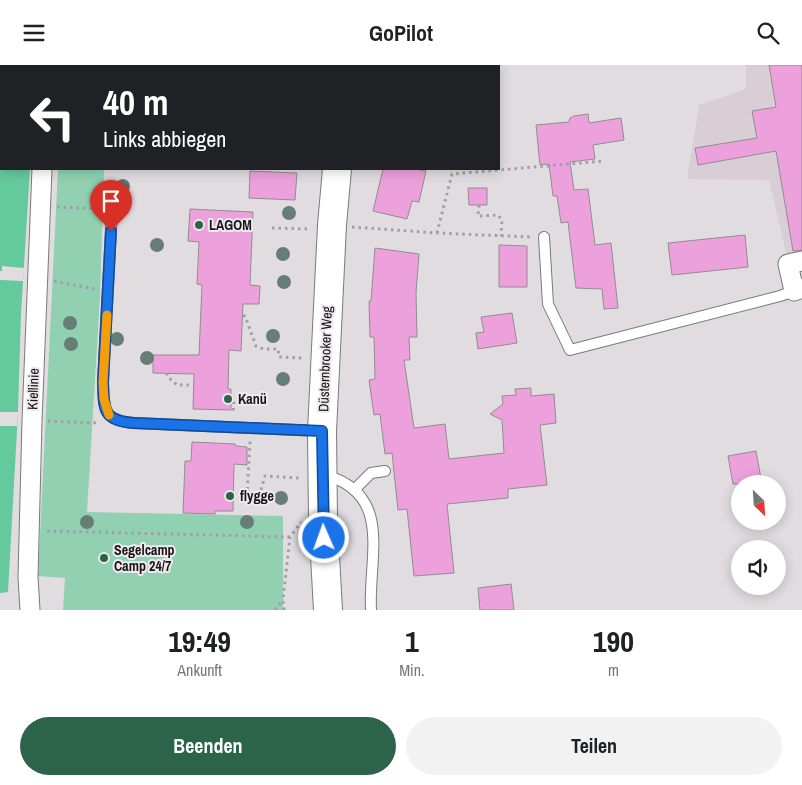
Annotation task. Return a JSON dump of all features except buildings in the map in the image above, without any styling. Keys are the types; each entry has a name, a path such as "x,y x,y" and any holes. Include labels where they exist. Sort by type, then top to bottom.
{"street":[{"name":"Kiellinie","path":"30,610 28,577 29,527 42,170"},
{"name":"Düsternbrooker Weg","path":"328,610 323,520 312,477 322,431 321,227 337,170"},
{"path":"798,289 788,264 802,261"}],"lane":[{"path":"112,209 103,382 104,399 109,416 118,421 134,423 322,431"},
{"path":"544,237 548,304 570,350 780,296 798,289"},
{"path":"354,490 371,473 385,471"},
{"path":"312,477 336,479 346,483 361,497 368,510 373,526 374,542 371,610"}],"path":[{"path":"500,170 604,161"},
{"path":"437,233 452,174 499,170"},
{"path":"479,205 478,216 498,215 502,220 501,236"},
{"path":"41,206 112,209"},
{"path":"272,228 321,227 544,237"},
{"path":"37,278 108,290"},
{"path":"243,316 245,316 256,345 263,349 278,349 278,357 304,358"},
{"path":"167,373 167,376 177,385 194,385"},
{"path":"231,398 234,398 232,427"},
{"path":"32,421 94,423 109,416"},
{"path":"247,496 250,427"},
{"path":"233,495 259,496 265,477 312,477"},
{"path":"284,610 283,599 290,537 302,521 323,520"},
{"path":"29,527 41,530 290,537"},
{"path":"275,610 283,599"}],"shaded area":[{"path":"746,65 802,65 802,253 787,257 769,180 687,179 699,105 746,89"},
{"path":"0,170 30,170 21,313 18,412 8,592 0,593"},
{"path":"58,170 104,170 100,297 87,512 283,516 283,610 63,610 65,578 38,576"}],"pier":[{"path":"2,266 24,268 23,281 0,280"},
{"path":"0,412 18,412 17,426 0,426"}],"slow traffic":[{"path":"107,315 103,382 104,399 109,415"}],"place":[{"name":"LAGOM","path":"199,225"},
{"name":"Kanü","path":"228,399"},
{"name":"flygge","path":"230,496"},
{"name":"Segelcamp Camp 24/7","path":"104,558"}],"route":[{"path":"111,231 103,382 104,399 109,416 127,423 322,431 324,538"}]}
